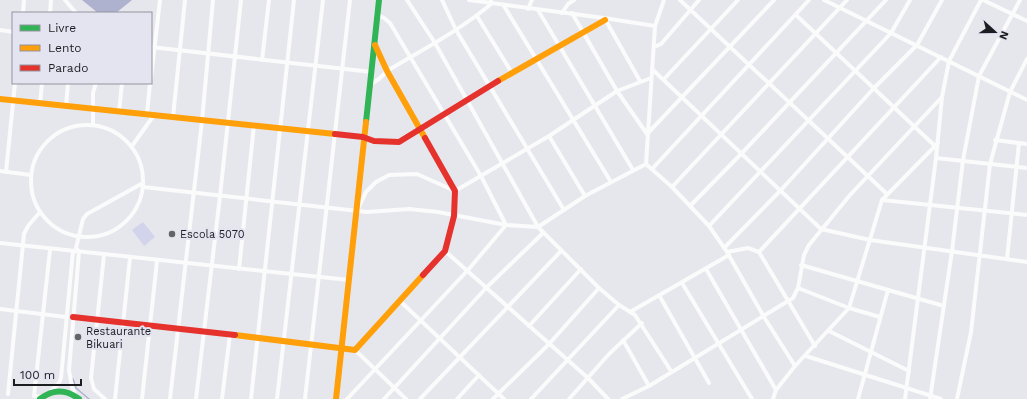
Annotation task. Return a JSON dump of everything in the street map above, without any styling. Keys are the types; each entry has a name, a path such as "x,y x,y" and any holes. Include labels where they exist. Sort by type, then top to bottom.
{"street":[{"path":"23,12 24,0"},
{"path":"50,12 51,0"},
{"path":"65,0 75,12"},
{"path":"152,62 160,0"},
{"path":"173,117 185,0"},
{"path":"170,399 202,120 213,0"},
{"path":"196,399 236,56 241,0"},
{"path":"262,60 269,0"},
{"path":"251,399 294,0"},
{"path":"277,399 291,274 301,204 323,0"},
{"path":"305,399 318,276 328,207 350,0"},
{"path":"336,399 357,210 363,137 372,72 379,0"},
{"path":"407,0 435,43 538,227 599,288 642,323 671,371"},
{"path":"442,0 456,30 564,210"},
{"path":"469,0 491,2 504,6 572,13 655,26"},
{"path":"528,9 532,0"},
{"path":"562,12 568,4 574,0"},
{"path":"646,164 655,26 664,0"},
{"path":"680,0 810,120 887,194"},
{"path":"654,47 661,44 699,0"},
{"path":"664,79 738,0"},
{"path":"647,134 683,98 774,0"},
{"path":"652,169 809,0"},
{"path":"824,0 1027,100"},
{"path":"672,187 847,0"},
{"path":"690,205 742,153 886,0"},
{"path":"709,226 891,33 910,0"},
{"path":"725,247 781,190 874,88 917,45 942,0"},
{"path":"905,399 936,158 942,97 949,61 982,0 1027,21"},
{"path":"930,397 958,208 963,160 979,76 1020,0"},
{"path":"370,84 376,82 387,71 477,16 491,2"},
{"path":"504,6 611,182"},
{"path":"538,10 596,105 633,170"},
{"path":"572,13 582,33 617,91 647,134"},
{"path":"378,15 390,23 480,176 506,225"},
{"path":"796,15 894,108 937,144"},
{"path":"477,16 512,73"},
{"path":"0,99 363,137 380,142 399,142 535,59 605,19"},
{"path":"605,19 640,81"},
{"path":"0,30 12,32"},
{"path":"355,350 401,302 445,251 454,216 455,191 419,131 375,45"},
{"path":"153,47 372,72"},
{"path":"759,252 941,57"},
{"path":"957,399 968,352 990,164 995,140 1010,92 1027,59"},
{"path":"652,69 703,115 821,228 870,240 1027,262"},
{"path":"455,191 528,149 617,91 651,78"},
{"path":"6,172 15,84"},
{"path":"40,103 42,84"},
{"path":"66,106 68,84"},
{"path":"94,124 93,109 96,84"},
{"path":"119,112 122,84"},
{"path":"147,114 150,84"},
{"path":"622,399 649,386 671,371 788,303 793,298 798,288 801,265 809,245 821,228 942,97"},
{"path":"132,146 154,115"},
{"path":"94,124 111,129 126,138 132,146 137,153 143,169 143,185 138,205 128,220 114,231 96,237 78,237 62,232 48,222 40,212 32,192 31,175 35,158 45,143 54,135 76,125 94,124"},
{"path":"239,268 254,125"},
{"path":"549,136 585,196"},
{"path":"995,140 1027,144"},
{"path":"1007,259 1019,143"},
{"path":"773,399 776,390 795,366 829,332 849,308 882,200 937,144"},
{"path":"936,158 1027,168"},
{"path":"78,398 72,388 69,370 78,237 83,219 87,214 143,185 220,196 367,212 409,209 438,212 506,225 538,227 585,196 646,164"},
{"path":"646,164 690,205 725,247 764,317 795,366"},
{"path":"0,171 31,175"},
{"path":"357,210 366,192 376,182 389,175 417,174 455,191"},
{"path":"882,200 1027,215"},
{"path":"8,394 24,234 28,226 40,212"},
{"path":"347,399 468,270 506,225"},
{"path":"384,399 487,288 543,233"},
{"path":"0,243 50,250 72,252 78,250 104,255 157,261 349,280"},
{"path":"630,312 706,270 728,253 748,248 759,252 815,346"},
{"path":"50,250 34,396 43,397 61,391 78,398"},
{"path":"445,251 588,378 608,399"},
{"path":"420,399 561,251"},
{"path":"43,397 59,383 62,371 72,252"},
{"path":"104,255 91,378 97,394 105,399"},
{"path":"115,399 130,258"},
{"path":"142,399 157,261"},
{"path":"801,265 944,306"},
{"path":"530,326 581,269"},
{"path":"706,270 776,390"},
{"path":"682,283 752,399"},
{"path":"493,399 549,344 599,288"},
{"path":"798,288 849,308 880,318"},
{"path":"858,399 888,290"},
{"path":"659,295 709,383"},
{"path":"401,302 442,338 504,399"},
{"path":"531,399 619,305"},
{"path":"0,309 66,317"},
{"path":"73,317 311,343 355,350 406,399"},
{"path":"569,399 623,340 642,323"},
{"path":"829,332 909,371"},
{"path":"222,399 230,334"},
{"path":"623,340 649,386"},
{"path":"806,356 907,388 930,397 941,399"},
{"path":"456,399 479,375"}],"shaded area":[{"path":"82,0 132,0 117,12 97,12"},
{"path":"143,222 155,237 144,246 132,230"}],"waterway":[{"path":"73,379 76,388 89,399"}],"traffic: fast":[{"path":"366,122 379,0"},
{"path":"40,399 50,393 55,392 69,393 79,399"}],"traffic: slow":[{"path":"498,81 605,20"},
{"path":"375,45 387,71 425,138"},
{"path":"0,99 335,134"},
{"path":"336,399 366,122"},
{"path":"235,335 355,350 423,275"}],"traffic: jam":[{"path":"335,134 363,137 374,141 399,142 498,81"},
{"path":"423,275 445,251 454,216 455,191 425,138"},
{"path":"73,317 235,335"}],"place":[{"name":"Escola 5070","path":"172,234"},
{"name":"Restaurante Bikuari","path":"78,337"}]}
